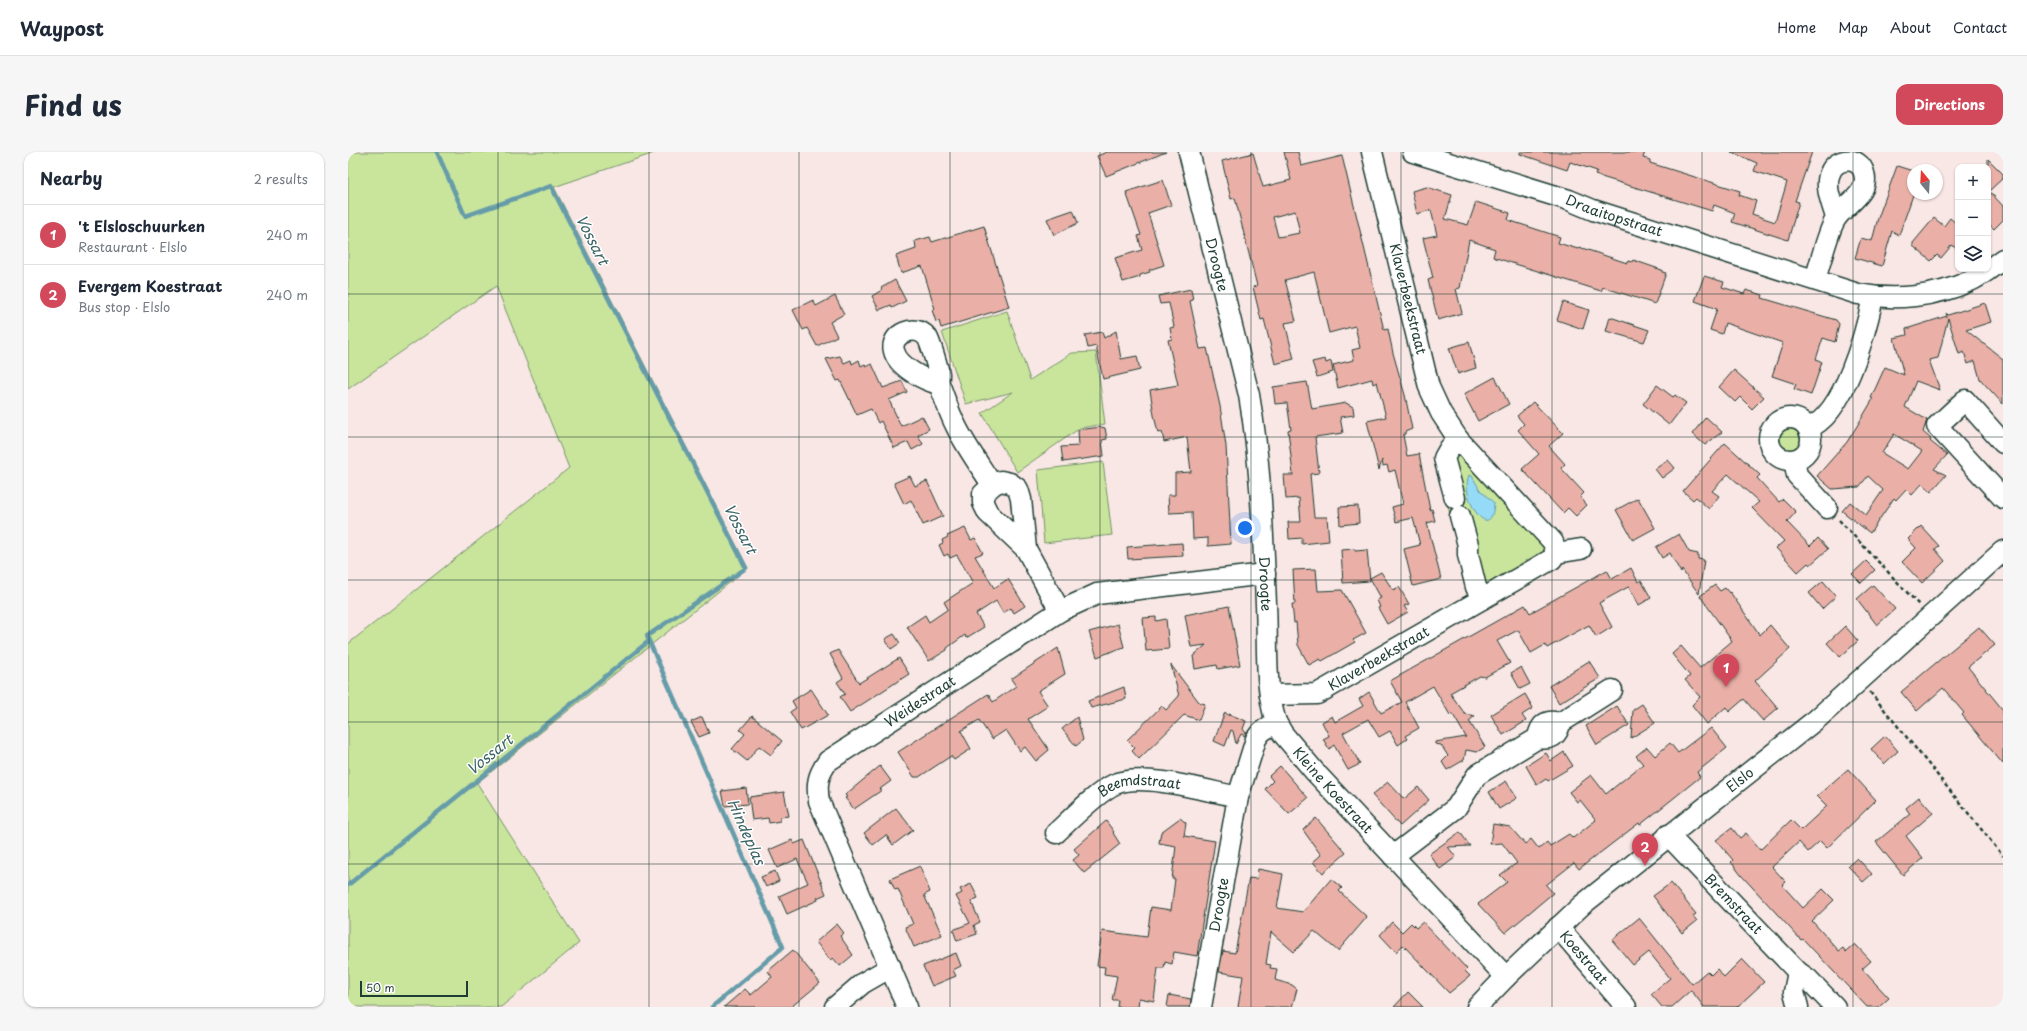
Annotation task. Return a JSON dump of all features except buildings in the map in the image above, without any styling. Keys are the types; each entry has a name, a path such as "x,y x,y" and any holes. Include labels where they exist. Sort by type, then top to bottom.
{"street":[{"name":"Droogte","path":"1189,152 1250,403 1255,434 1265,574 1270,695 1276,722 1261,732 1256,739 1238,797 1201,1007"},
{"name":"Klaverbeekstraat","path":"1270,695 1317,694 1552,559 1556,553 1553,542 1458,439 1441,413 1430,387 1372,152"},
{"name":"Draaitopstraat","path":"1413,152 1569,200 1593,210 1858,294 1874,297 1902,297 1952,288 1971,280 2003,259"},
{"path":"1815,280 1836,217"},
{"path":"1808,428 1817,425 1823,420 1831,410 1840,394 1857,358 1874,297"},
{"path":"939,384 956,428 962,426 972,433 992,465 996,476 994,484"},
{"path":"2003,443 1965,400 1937,426 2003,498"},
{"path":"1789,418 1797,419 1808,428 1811,435 1810,445 1807,452 1794,460 1786,460 1774,454 1769,440 1770,433 1776,424 1789,418"},
{"path":"1458,439 1449,449 1444,458 1468,545 1468,555 1476,587 1482,599"},
{"path":"1794,460 1798,476 1827,508"},
{"path":"1026,549 1021,499 1018,489 1010,483 1001,481 994,484 983,494 983,503 988,513 1026,549 1060,611"},
{"path":"1556,553 1581,549"},
{"name":"Elslo","path":"1478,1007 1506,977 1582,905 1668,835 1818,718 2003,552"},
{"name":"Weidestraat","path":"907,1007 892,967 819,801 816,786 820,772 828,761 1060,611 1097,594 1265,574"},
{"path":"1393,856 1456,808 1477,775 1538,738 1539,730 1542,725 1552,721 1560,723 1612,690"},
{"name":"Kleine Koestraat","path":"1276,722 1283,734 1315,772 1506,977"},
{"name":"Beemdstraat","path":"1056,833 1114,784 1129,780 1146,779 1238,797"},
{"name":"Bremstraat","path":"1668,835 1798,972 1808,979 1834,1007"},
{"name":"Koestraat","path":"1558,927 1626,1007"},
{"path":"835,1007 863,984 892,967"},
{"path":"1798,972 1794,992 1798,1007"}],"path":[{"path":"1827,508 1930,617"},
{"path":"1860,681 2003,856"}],"green space":[{"path":"348,152 657,152 554,187 748,568 477,783 579,943 501,1007 348,1007 348,644 569,468 496,286 348,389"},
{"path":"1007,311 1030,380 1072,353 1096,352 1105,424 1080,428 1017,472 982,413 1013,392 966,404 942,332"},
{"path":"1790,425 1801,429 1805,440 1801,451 1790,455 1779,451 1775,440 1779,429"},
{"path":"1458,447 1543,545 1544,552 1486,591 1451,521 1448,505 1460,502 1449,462"},
{"path":"1103,462 1112,535 1044,543 1038,470"}],"water":[{"path":"1469,475 1472,476 1480,490 1494,503 1492,515 1488,520 1483,519 1477,514 1472,505 1468,495 1467,485"}],"waterway":[{"name":"Vossart","path":"348,885 649,641 647,636 746,568 551,186 465,216 437,152"},
{"name":"Hindeplas","path":"649,641 783,947 712,1007"}],"place":[{"name":"'t Elsloschuurken","path":"1726,687"},
{"name":"Evergem Koestraat","path":"1645,866"}]}
